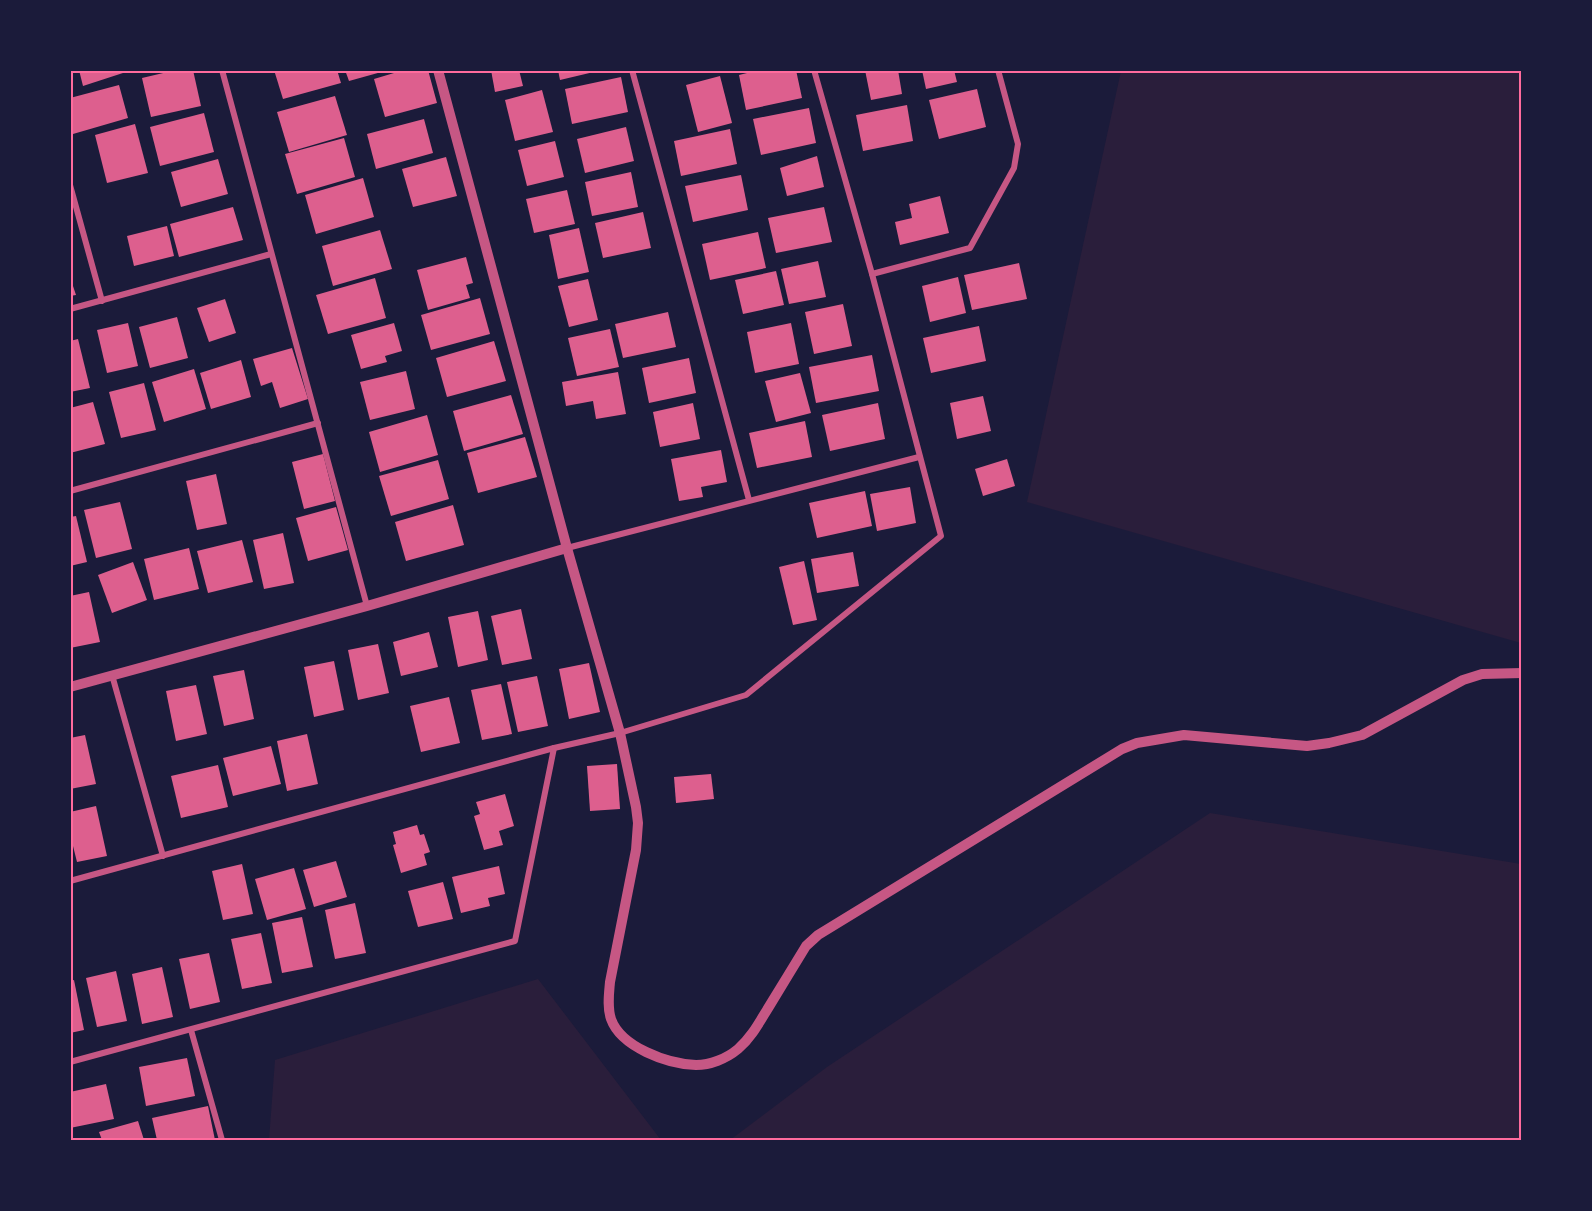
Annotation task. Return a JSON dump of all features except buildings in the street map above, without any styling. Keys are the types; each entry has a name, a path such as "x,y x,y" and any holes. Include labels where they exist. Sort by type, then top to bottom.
{"street":[{"path":"222,70 367,606"},
{"path":"438,70 567,548 620,733 636,807 638,823 636,850 608,1000 611,1018 619,1034 633,1046 677,1062 695,1065 712,1063 726,1057 750,1037 807,946 818,935 1122,749 1137,743 1184,735 1307,746 1329,743 1362,735 1463,680 1482,674 1521,673"},
{"path":"632,70 749,500"},
{"path":"70,881 554,748 620,733 746,695 940,536 872,274 814,70"},
{"path":"872,274 970,248 1014,168 1018,144 998,70"},
{"path":"70,185 102,301"},
{"path":"70,309 271,254"},
{"path":"70,491 318,423"},
{"path":"70,687 367,606 567,548 919,457"},
{"path":"112,675 162,856"},
{"path":"70,1062 515,941 554,748"},
{"path":"191,1030 222,1140"}],"shaded area":[{"path":"1121,71 1521,71 1521,643 1027,502"},
{"path":"1210,813 1521,864 1521,1140 730,1140 827,1067"},
{"path":"538,979 661,1140 269,1140 275,1060"}]}
